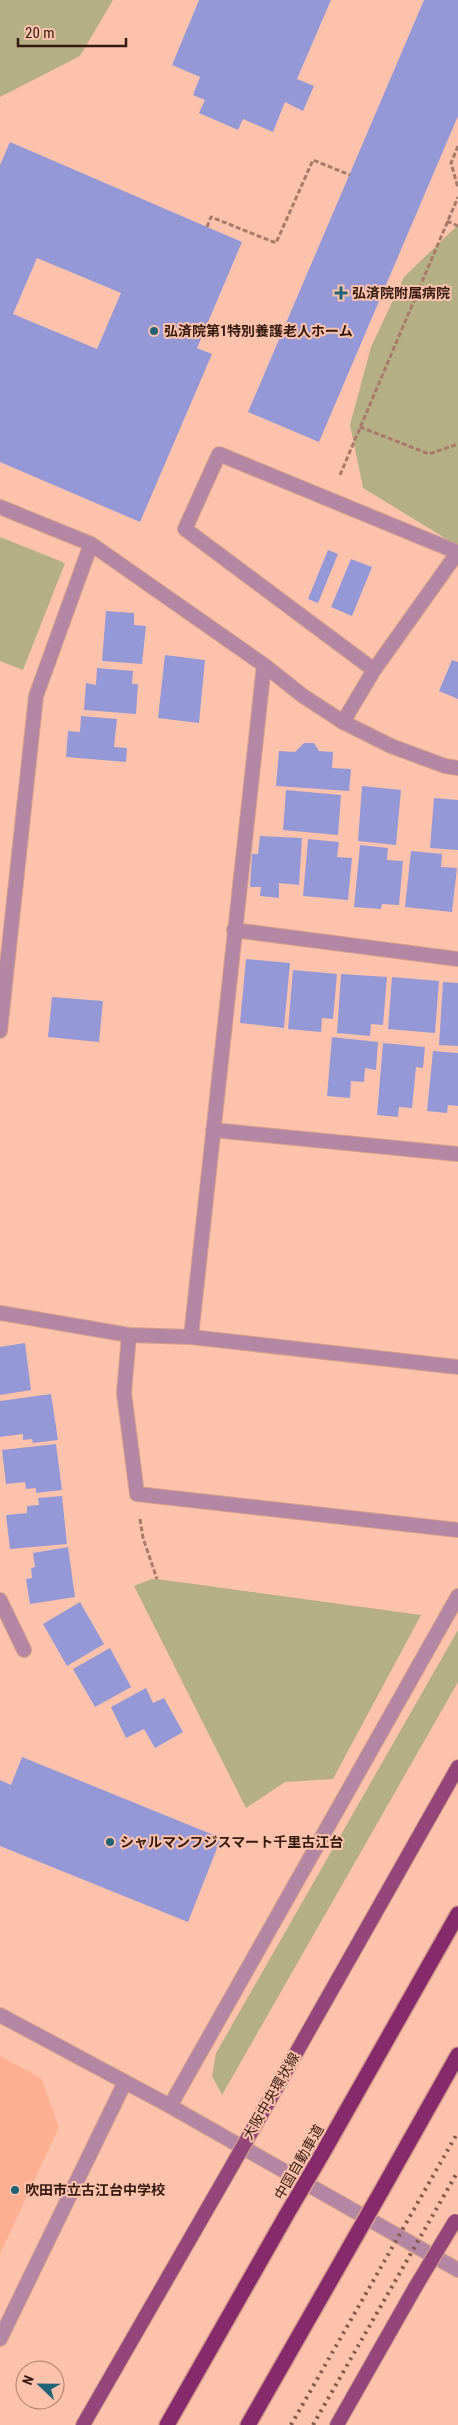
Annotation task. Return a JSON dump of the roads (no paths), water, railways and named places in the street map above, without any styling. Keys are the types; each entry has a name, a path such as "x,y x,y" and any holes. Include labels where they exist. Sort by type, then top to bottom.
{"highway":[{"name":"中国自動車道","path":"167,2425 458,1914"},
{"path":"248,2425 458,2055"}],"main road":[{"name":"大阪中央環状線","path":"83,2425 458,1767"},
{"path":"337,2425 416,2286 457,2219"}],"street":[{"path":"343,722 374,670 457,552 219,454 185,530 374,670"},
{"path":"0,507 91,544 264,665 303,696 343,722 391,746 445,766 458,768"},
{"path":"0,1031 36,696 91,544"},
{"path":"191,1337 264,665"},
{"path":"234,930 458,959"},
{"path":"213,1130 458,1154"},
{"path":"0,1313 129,1335 191,1337 458,1367"},
{"path":"129,1335 124,1393 137,1494 458,1530"},
{"path":"170,2106 458,1596"},
{"path":"0,1600 24,1650"},
{"path":"0,2016 170,2106 458,2270"},
{"path":"0,2339 125,2082"}],"railway":[{"path":"291,2425 458,2132"},
{"path":"313,2425 458,2171"}],"place":[{"name":"弘済院附属病院","path":"341,293"},
{"name":"弘済院第1特別養護老人ホーム","path":"154,331"},
{"name":"シャルマンフジスマート千里古江台","path":"110,1842"},
{"name":"吹田市立古江台中学校","path":"15,2190"}]}
